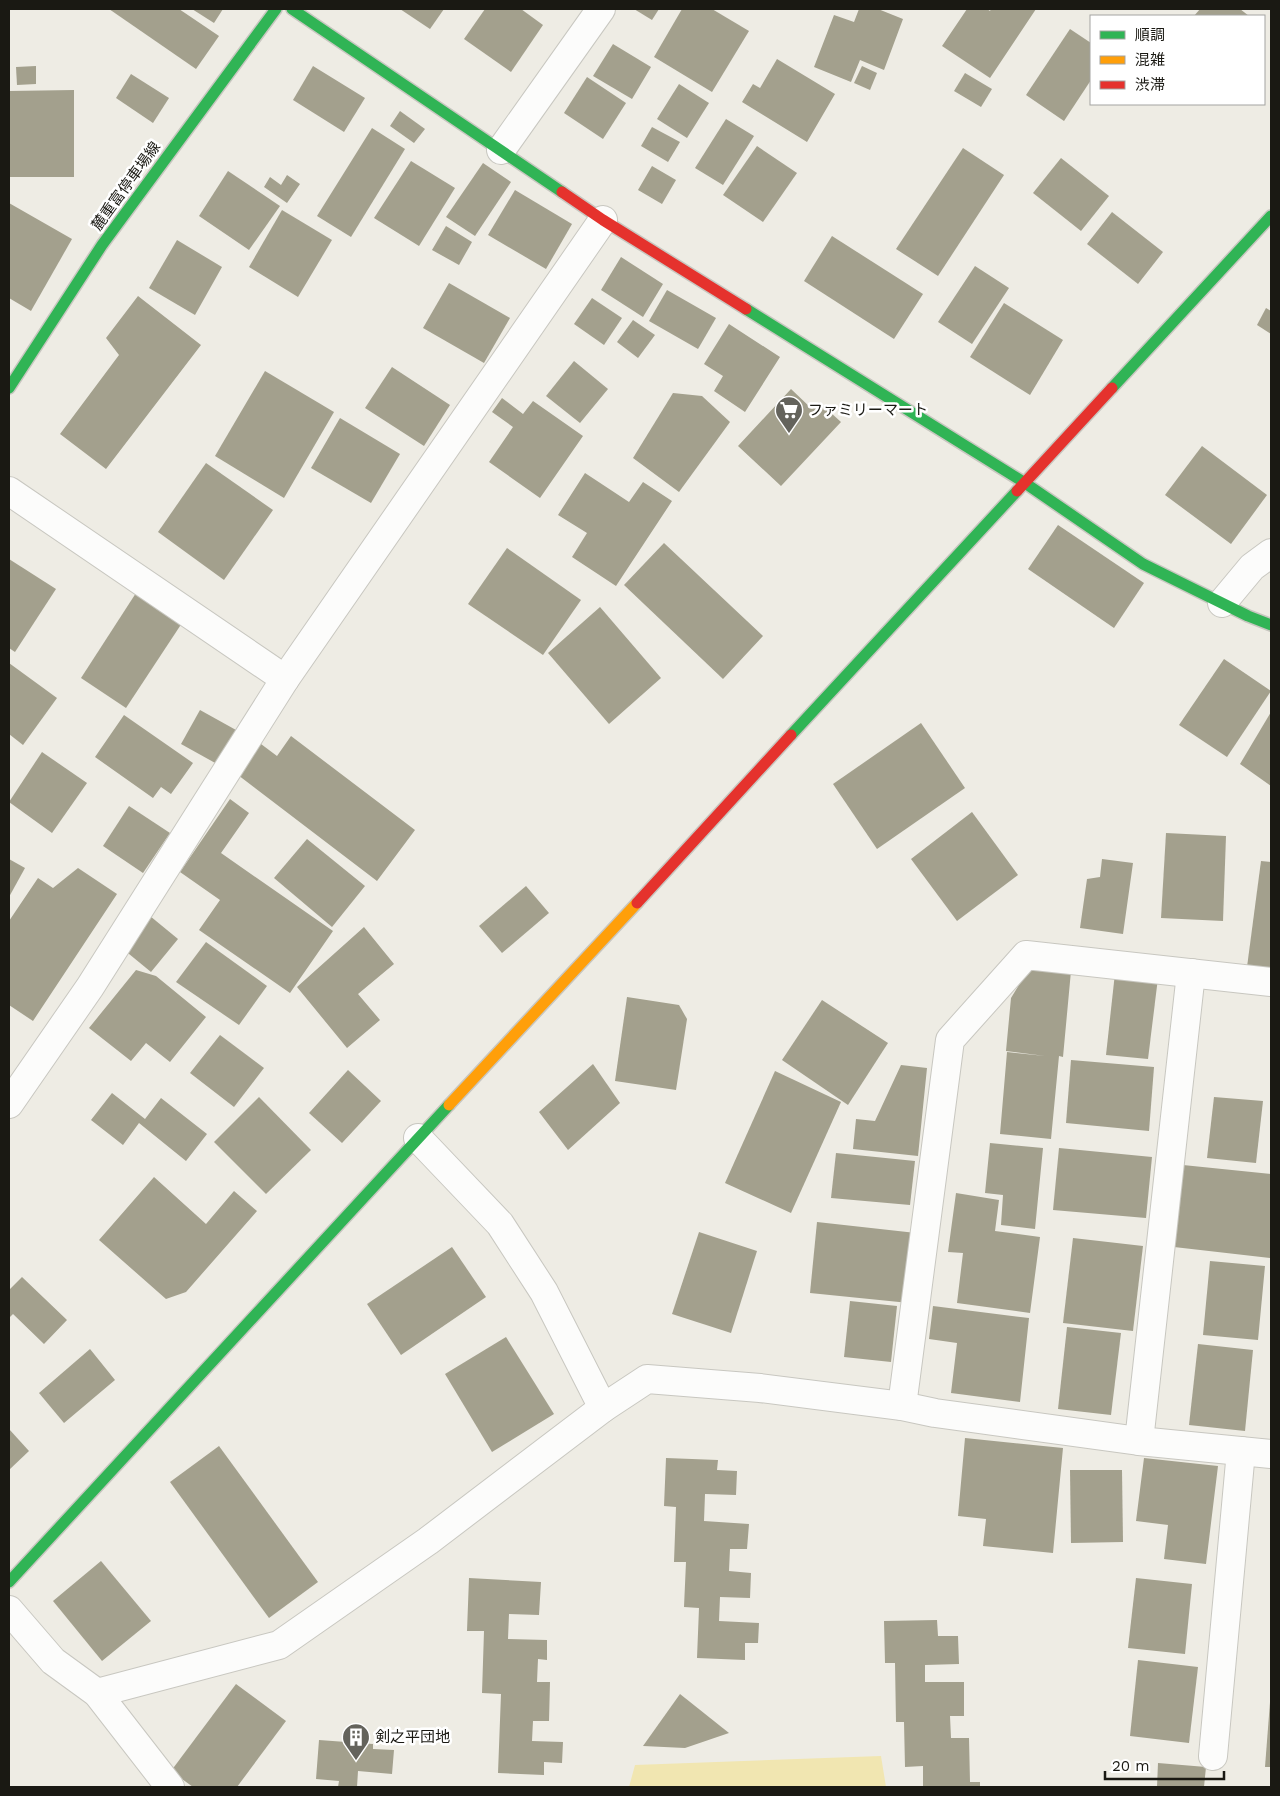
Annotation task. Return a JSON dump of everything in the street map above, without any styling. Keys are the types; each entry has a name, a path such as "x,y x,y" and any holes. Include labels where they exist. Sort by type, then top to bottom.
{"street":[{"name":"麓重富停車場線","path":"9,388 102,245 276,9"},
{"path":"292,9 603,220 1024,483 1143,564 1271,625"},
{"path":"501,150 601,9"},
{"path":"9,1582 1271,216"},
{"path":"9,1104 90,986 285,679 603,220"},
{"path":"9,492 285,679"},
{"path":"1222,603 1252,567 1271,553"},
{"path":"902,1406 950,1040 1026,956 1271,982"},
{"path":"1139,1441 1190,973"},
{"path":"418,1138 500,1224 544,1292 603,1408"},
{"path":"98,1693 279,1645 428,1541 603,1408 647,1379 760,1388 902,1406 936,1413 1139,1441 1271,1454"},
{"path":"1213,1756 1242,1451"},
{"path":"9,1610 52,1661 98,1693 170,1787"}],"shaded area":[{"path":"881,1756 886,1787 629,1787 635,1765"}],"building":[{"path":"109,9 179,9 219,36 196,69"},
{"path":"192,9 223,9 214,23"},
{"path":"400,9 444,9 430,29"},
{"path":"485,9 521,9 543,25 511,72 464,39"},
{"path":"634,9 659,9 652,20"},
{"path":"682,9 712,9 749,31 712,92 654,57"},
{"path":"859,9 878,9 903,19 884,70 860,60 851,82 814,67 834,15 854,22"},
{"path":"967,9 987,9 990,11 991,9 1036,9 990,78 942,46"},
{"path":"1200,9 1240,9 1248,15 1195,15"},
{"path":"1070,29 1090,42 1090,82 1064,121 1026,95"},
{"path":"613,44 651,67 632,99 593,76"},
{"path":"777,59 835,94 807,142 742,102 753,84 760,88"},
{"path":"36,66 36,84 17,85 16,67"},
{"path":"313,66 365,98 344,132 293,100"},
{"path":"862,66 877,73 870,90 854,83"},
{"path":"965,73 992,89 981,107 954,91"},
{"path":"131,74 169,98 153,123 116,98"},
{"path":"587,77 626,103 603,139 564,113"},
{"path":"679,84 709,103 687,138 657,119"},
{"path":"74,90 74,177 10,177 9,91"},
{"path":"400,111 425,129 414,143 390,126"},
{"path":"726,119 754,136 723,185 695,168"},
{"path":"652,127 680,142 668,162 641,146"},
{"path":"372,128 405,149 351,237 317,216"},
{"path":"757,146 797,173 763,222 723,195"},
{"path":"963,148 1004,175 938,276 896,249"},
{"path":"1061,158 1109,196 1081,231 1033,193"},
{"path":"411,161 455,188 419,246 374,218"},
{"path":"483,163 511,182 475,236 446,217"},
{"path":"652,166 676,180 662,204 638,190"},
{"path":"228,171 280,206 249,250 199,216"},
{"path":"287,175 300,184 287,203 264,187 270,177 281,185"},
{"path":"515,190 572,224 546,269 488,235"},
{"path":"9,203 72,239 31,311 9,298"},
{"path":"282,210 332,240 298,297 249,267"},
{"path":"1112,212 1163,252 1138,284 1087,244"},
{"path":"446,226 472,242 459,265 432,250"},
{"path":"832,236 923,294 894,339 804,281"},
{"path":"177,240 222,267 195,315 149,288"},
{"path":"621,257 663,284 643,317 601,290"},
{"path":"975,266 1009,288 972,344 938,322"},
{"path":"449,283 510,318 484,363 423,328"},
{"path":"667,290 716,318 698,349 649,321"},
{"path":"138,296 201,345 106,469 60,434 119,355 106,338"},
{"path":"592,298 622,318 604,345 574,324"},
{"path":"1004,303 1063,340 1030,395 970,357"},
{"path":"1266,308 1271,311 1271,334 1257,325"},
{"path":"633,320 655,335 638,358 617,342"},
{"path":"729,324 780,357 745,412 714,391 723,376 704,364"},
{"path":"574,361 608,389 580,423 546,396"},
{"path":"392,367 450,405 424,446 365,408"},
{"path":"265,371 334,412 284,498 215,456"},
{"name":"ファミリーマート","path":"791,389 812,409 819,402 841,422 781,486 738,446"},
{"path":"673,393 702,396 730,422 679,492 633,458"},
{"path":"502,398 523,414 533,401 583,436 540,498 489,462 513,427 492,412"},
{"path":"340,418 400,454 371,503 311,468"},
{"path":"1202,446 1267,495 1231,544 1165,495"},
{"path":"206,463 273,510 224,580 158,532"},
{"path":"585,473 629,502 643,482 672,501 616,586 572,557 587,533 558,515"},
{"path":"1058,525 1144,583 1114,628 1028,569"},
{"path":"664,543 763,636 723,679 624,585"},
{"path":"507,548 581,600 543,655 468,604"},
{"path":"9,559 56,589 15,652 9,648"},
{"path":"136,593 182,623 126,708 81,678"},
{"path":"600,607 661,678 609,724 548,653"},
{"path":"1224,659 1271,691 1227,757 1179,725"},
{"path":"9,663 57,698 23,745 9,734"},
{"path":"200,710 236,730 217,764 181,744"},
{"path":"1271,712 1271,786 1240,764"},
{"path":"124,715 193,763 171,794 161,787 153,798 95,757"},
{"path":"921,723 965,788 877,849 833,784"},
{"path":"291,736 415,830 377,881 238,775 261,744 277,756"},
{"path":"42,752 87,783 52,833 9,802"},
{"path":"230,799 249,813 221,853 333,931 290,993 199,930 220,900 180,872"},
{"path":"129,806 170,833 143,873 103,846"},
{"path":"972,812 1018,875 957,921 911,859"},
{"path":"1166,833 1226,836 1223,921 1161,918"},
{"path":"307,839 365,886 332,927 274,878"},
{"path":"9,859 25,868 9,897"},
{"path":"1102,859 1133,863 1123,934 1080,928 1087,879 1100,877"},
{"path":"1261,861 1271,862 1271,970 1247,967"},
{"path":"78,868 117,894 33,1021 9,1005 9,921 38,878 53,888"},
{"path":"526,886 549,913 502,953 479,926"},
{"path":"150,916 178,939 151,972 123,949"},
{"path":"364,927 394,964 358,994 380,1020 347,1048 297,987"},
{"path":"206,942 267,986 239,1025 176,982"},
{"path":"1030,967 1071,971 1063,1057 1059,1056 1051,1139 1000,1134 1007,1052 1045,1056 1006,1051 1011,998"},
{"path":"136,970 156,976 206,1017 170,1062 146,1043 131,1061 89,1028"},
{"path":"1115,973 1158,978 1148,1059 1106,1055"},
{"path":"627,997 679,1005 687,1019 676,1090 615,1081"},
{"path":"822,1000 888,1043 848,1105 782,1060"},
{"path":"220,1035 264,1068 234,1107 190,1073"},
{"path":"1071,1060 1154,1067 1149,1131 1066,1123"},
{"path":"593,1064 620,1103 568,1150 539,1112"},
{"path":"901,1065 927,1068 918,1156 853,1149 856,1119 875,1121"},
{"path":"348,1070 381,1101 342,1143 309,1113"},
{"path":"775,1071 841,1102 791,1213 725,1183"},
{"path":"112,1093 145,1119 161,1098 207,1134 186,1161 139,1123 123,1145 91,1120"},
{"path":"259,1097 311,1150 266,1194 214,1142"},
{"path":"1214,1097 1263,1101 1256,1163 1207,1158"},
{"path":"990,1143 1043,1148 1035,1229 1001,1225 1003,1195 985,1193"},
{"path":"1059,1148 1152,1157 1146,1218 1053,1210"},
{"path":"836,1153 915,1161 910,1205 831,1198"},
{"path":"1183,1165 1271,1174 1270,1258 1174,1247"},
{"path":"154,1177 206,1224 234,1191 257,1211 186,1292 166,1299 99,1240"},
{"path":"956,1193 999,1200 995,1231 1040,1237 1030,1313 957,1303 963,1253 948,1252"},
{"path":"817,1222 916,1233 909,1303 810,1293"},
{"path":"699,1232 757,1251 731,1333 672,1314"},
{"path":"1073,1238 1143,1246 1133,1331 1063,1323"},
{"path":"452,1247 486,1297 401,1355 367,1304"},
{"path":"1210,1261 1265,1266 1258,1340 1203,1335"},
{"path":"22,1277 67,1320 44,1344 13,1314 9,1318 9,1290"},
{"path":"850,1301 897,1306 891,1362 844,1357"},
{"path":"933,1306 1029,1318 1020,1402 951,1393 957,1343 929,1339"},
{"path":"1067,1327 1121,1333 1111,1415 1058,1409"},
{"path":"506,1337 554,1414 492,1452 445,1374"},
{"path":"1198,1344 1253,1350 1245,1431 1189,1425"},
{"path":"90,1349 115,1380 64,1423 39,1393"},
{"path":"9,1429 29,1451 9,1470"},
{"path":"965,1438 1063,1448 1053,1553 983,1546 986,1519 958,1516"},
{"path":"219,1446 318,1582 269,1618 170,1482"},
{"path":"666,1458 718,1460 717,1470 737,1471 736,1495 705,1494 704,1521 749,1524 747,1549 730,1549 729,1571 751,1573 750,1598 720,1597 719,1621 759,1623 758,1643 745,1643 745,1660 697,1658 699,1608 684,1607 686,1562 674,1562 676,1507 664,1506"},
{"path":"1144,1458 1218,1466 1206,1564 1164,1559 1168,1525 1136,1521"},
{"path":"1070,1470 1122,1470 1123,1542 1071,1543"},
{"path":"101,1561 151,1621 102,1661 53,1601"},
{"path":"469,1578 541,1582 539,1615 509,1614 508,1639 547,1640 547,1660 538,1659 537,1682 550,1682 549,1721 533,1721 532,1741 563,1742 562,1763 544,1762 544,1775 498,1773 501,1694 482,1693 484,1631 467,1631"},
{"path":"1136,1578 1192,1584 1185,1654 1128,1648"},
{"path":"937,1620 938,1636 958,1636 959,1664 925,1665 925,1682 964,1682 964,1716 950,1716 951,1738 969,1738 970,1782 980,1782 980,1787 923,1787 923,1766 905,1767 904,1722 896,1722 895,1663 885,1663 884,1621"},
{"path":"1138,1660 1198,1667 1189,1743 1130,1736"},
{"path":"236,1684 286,1721 237,1787 193,1787 171,1771"},
{"path":"680,1694 729,1733 685,1748 643,1746"},
{"path":"1270,1702 1271,1767 1265,1767"},
{"name":"剣之平団地","path":"319,1740 373,1744 373,1749 394,1750 392,1774 358,1771 357,1787 338,1787 339,1781 316,1779"},
{"path":"1158,1763 1206,1767 1204,1787 1157,1787"}],"traffic: fast":[{"path":"9,388 102,245 276,9"},
{"path":"292,9 562,192"},
{"path":"1112,388 1271,216"},
{"path":"746,309 1025,483 1143,564 1248,616 1271,625"},
{"path":"791,735 1017,491"},
{"path":"9,1582 449,1105"}],"traffic: slow":[{"path":"449,1105 637,903"}],"traffic: jam":[{"path":"562,192 603,220 746,309"},
{"path":"1017,491 1112,388"},
{"path":"637,903 791,735"}],"place":[{"name":"ファミリーマート","path":"789,434"},
{"name":"剣之平団地","path":"356,1761"}]}
